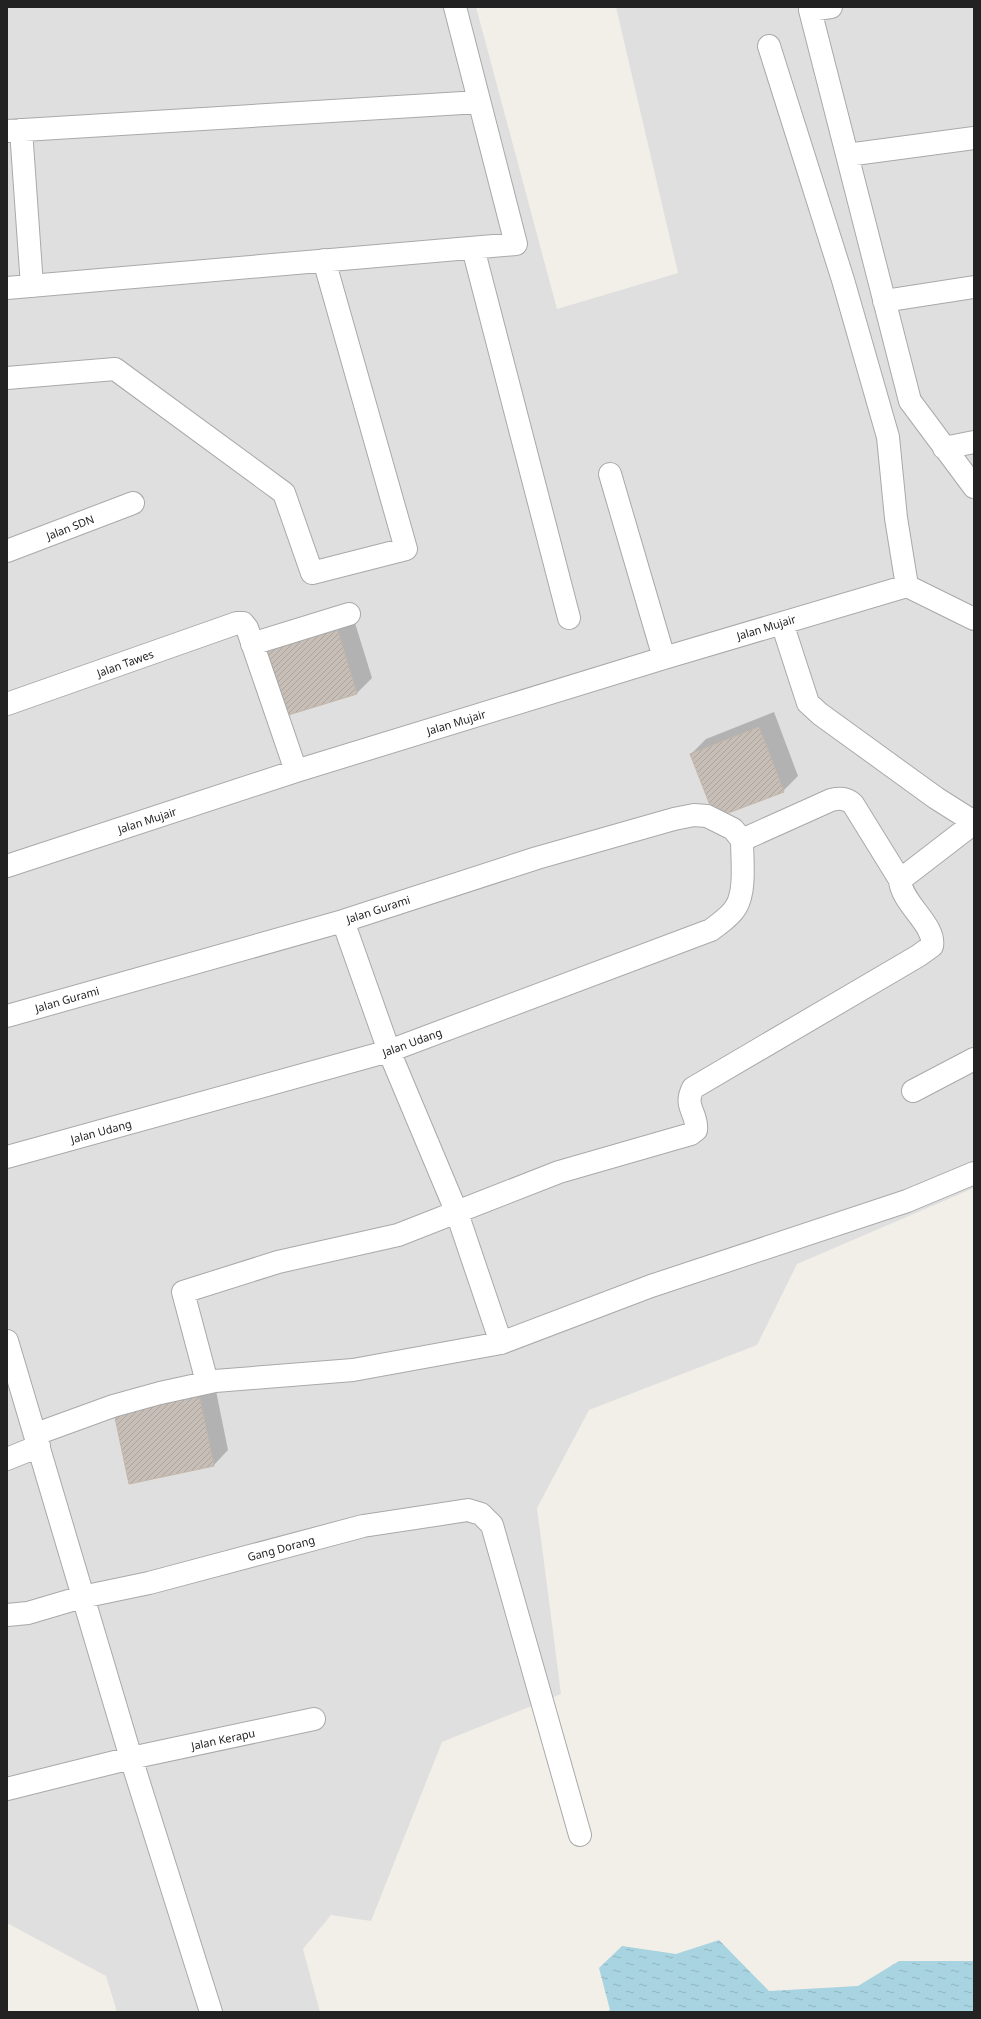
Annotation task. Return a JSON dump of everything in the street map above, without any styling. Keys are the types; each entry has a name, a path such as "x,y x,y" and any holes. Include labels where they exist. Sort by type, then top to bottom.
{"street":[{"path":"7,288 516,244 455,7"},
{"path":"831,7 810,10 910,401 974,487"},
{"path":"769,46 843,280 888,436 896,518 907,586 936,599 957,612 974,619"},
{"path":"32,286 14,131 479,102"},
{"path":"847,155 974,138"},
{"path":"473,248 569,618"},
{"path":"7,378 115,369 284,493 312,573 406,549 324,260"},
{"path":"884,301 974,287"},
{"path":"944,448 974,442"},
{"path":"610,474 664,658"},
{"name":"Jalan SDN","path":"7,551 133,503"},
{"name":"Jalan Mujair","path":"7,866 296,771 786,621 907,586"},
{"path":"296,771 252,644 349,614"},
{"path":"786,621 808,703 820,714 930,794 974,822 900,880"},
{"name":"Jalan Tawes","path":"7,704 237,623 243,623 247,628 252,644"},
{"path":"207,1382 183,1292 278,1262 398,1235 457,1214 559,1172 691,1134 696,1130 697,1124 689,1105 689,1095 693,1088 918,956 932,946 932,935 902,890 900,880 853,804 848,800 840,798 831,800 742,840"},
{"name":"Jalan Gurami","path":"7,1016 343,921 537,858 674,819 694,815 707,816 733,829 742,840"},
{"name":"Jalan Udang","path":"7,1157 390,1051 711,930 728,917 737,906 741,892 742,840"},
{"path":"343,921 390,1051 457,1214 501,1343"},
{"path":"913,1091 974,1059"},
{"path":"7,1460 38,1440 113,1406 160,1392 207,1382 353,1370 501,1343 651,1286 908,1201 974,1173"},
{"path":"7,1341 38,1440 82,1597 211,2012"},
{"name":"Gang Dorang","path":"7,1615 28,1613 82,1597 156,1581 363,1526 468,1510 482,1514 492,1525 580,1835"},
{"name":"Jalan Kerapu","path":"7,1788 131,1758 314,1719"}],"shaded area":[{"path":"7,7 476,7 557,309 678,273 616,7 974,7 974,1188 797,1264 757,1345 589,1410 537,1508 561,1694 442,1742 371,1921 331,1915 303,1949 320,2012 117,2012 106,1976 7,1923"}],"water":[{"path":"719,1940 769,1991 858,1986 899,1961 974,1961 974,2012 606,2012 610,2010 599,1968 622,1946 676,1954"}],"building":[{"path":"336,625 357,694 285,716 263,647"},
{"path":"759,727 784,792 715,818 690,754"},
{"path":"199,1395 214,1466 129,1484 114,1413"}]}
